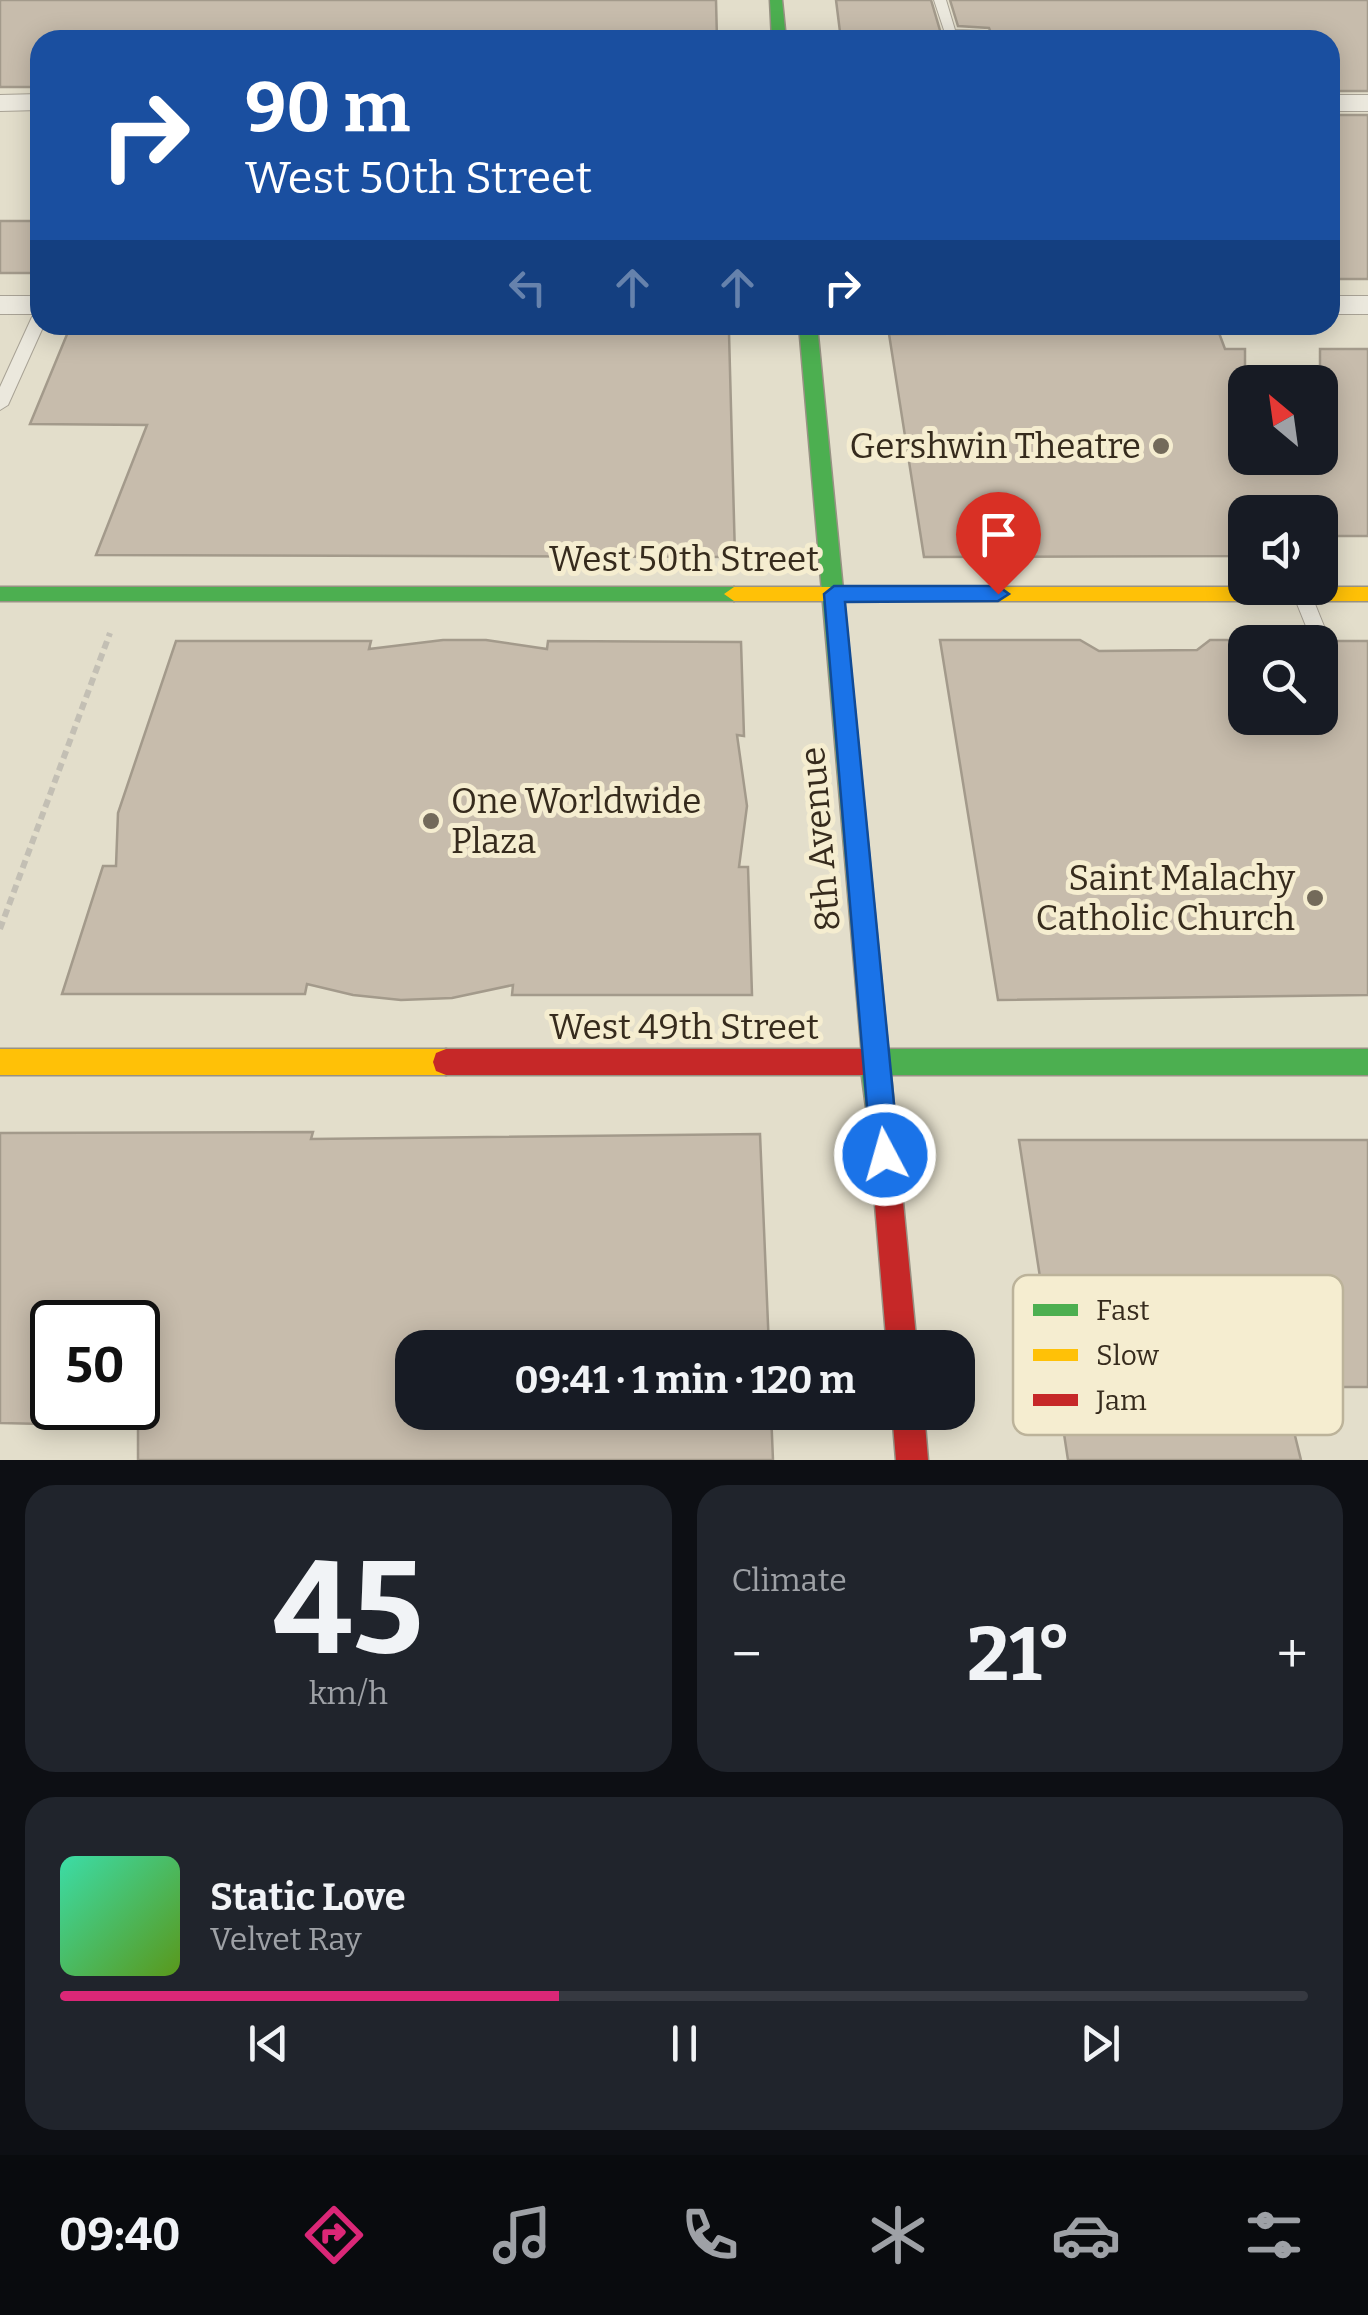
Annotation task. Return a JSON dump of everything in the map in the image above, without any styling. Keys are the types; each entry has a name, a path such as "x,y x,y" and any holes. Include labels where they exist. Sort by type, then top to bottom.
{"main road":[{"path":"776,0 778,30"},
{"name":"8th Avenue","path":"809,335 900,1330"},
{"name":"West 50th Street","path":"0,594 1228,594"},
{"name":"West 50th Street","path":"1338,594 1368,594"},
{"name":"West 49th Street","path":"0,1062 1368,1062"},
{"path":"910,1430 912,1460"}],"street":[{"path":"0,102 30,102"},
{"path":"1340,103 1368,103"},
{"path":"0,305 30,305"},
{"path":"1340,305 1368,305"}],"lane":[{"path":"940,0 949,30"},
{"path":"0,405 32,335"}],"path":[{"path":"0,929 124,594"}],"building":[{"path":"0,0 716,0 717,30 30,30 30,87 0,87"},
{"path":"836,0 931,0 940,30 840,30"},
{"path":"950,0 1368,0 1368,91 1340,91 1340,30 990,30 958,26"},
{"path":"1340,115 1368,115 1368,279 1340,279"},
{"path":"0,221 30,221 30,273 0,273"},
{"path":"67,335 729,335 735,557 96,555 147,425 30,424"},
{"path":"889,335 1220,335 1225,349 1245,349 1245,365 1228,365 1228,475 1338,475 1338,365 1320,365 1320,349 1368,349 1368,536 1338,536 1338,495 1228,495 1228,556 924,557"},
{"name":"One Worldwide Plaza","path":"443,640 486,640 547,649 548,641 741,642 744,736 737,735 747,806 739,867 748,867 752,995 512,995 513,985 452,998 401,1000 353,995 307,984 305,994 62,994 103,866 116,866 118,813 176,641 371,641 369,649"},
{"path":"940,640 1080,640 1099,651 1197,650 1210,640 1228,640 1228,735 1338,735 1338,641 1368,641 1368,995 998,1000"},
{"path":"313,1132 311,1139 760,1134 768,1330 395,1330 395,1430 772,1430 773,1460 138,1460 138,1430 160,1430 160,1300 30,1300 30,1424 0,1423 0,1133"},
{"path":"1019,1140 1368,1140 1368,1387 1343,1387 1343,1275 1040,1275"},
{"path":"1064,1435 1295,1435 1301,1460 1068,1460"}],"traffic: fast":[{"path":"776,0 778,30"},
{"path":"809,335 887,1181"},
{"path":"0,594 734,594"},
{"path":"873,1062 1368,1062"}],"traffic: slow":[{"path":"734,594 1368,594"},
{"path":"0,1062 446,1062"}],"traffic: jam":[{"path":"446,1062 873,1062"},
{"path":"887,1181 900,1330"},
{"path":"910,1430 912,1460"}],"place":[{"name":"Gershwin Theatre","path":"1161,446"},
{"name":"One Worldwide Plaza","path":"431,821"},
{"name":"Saint Malachy Catholic Church","path":"1315,898"}],"route":[{"path":"885,1155 834,594 998,594"}]}
